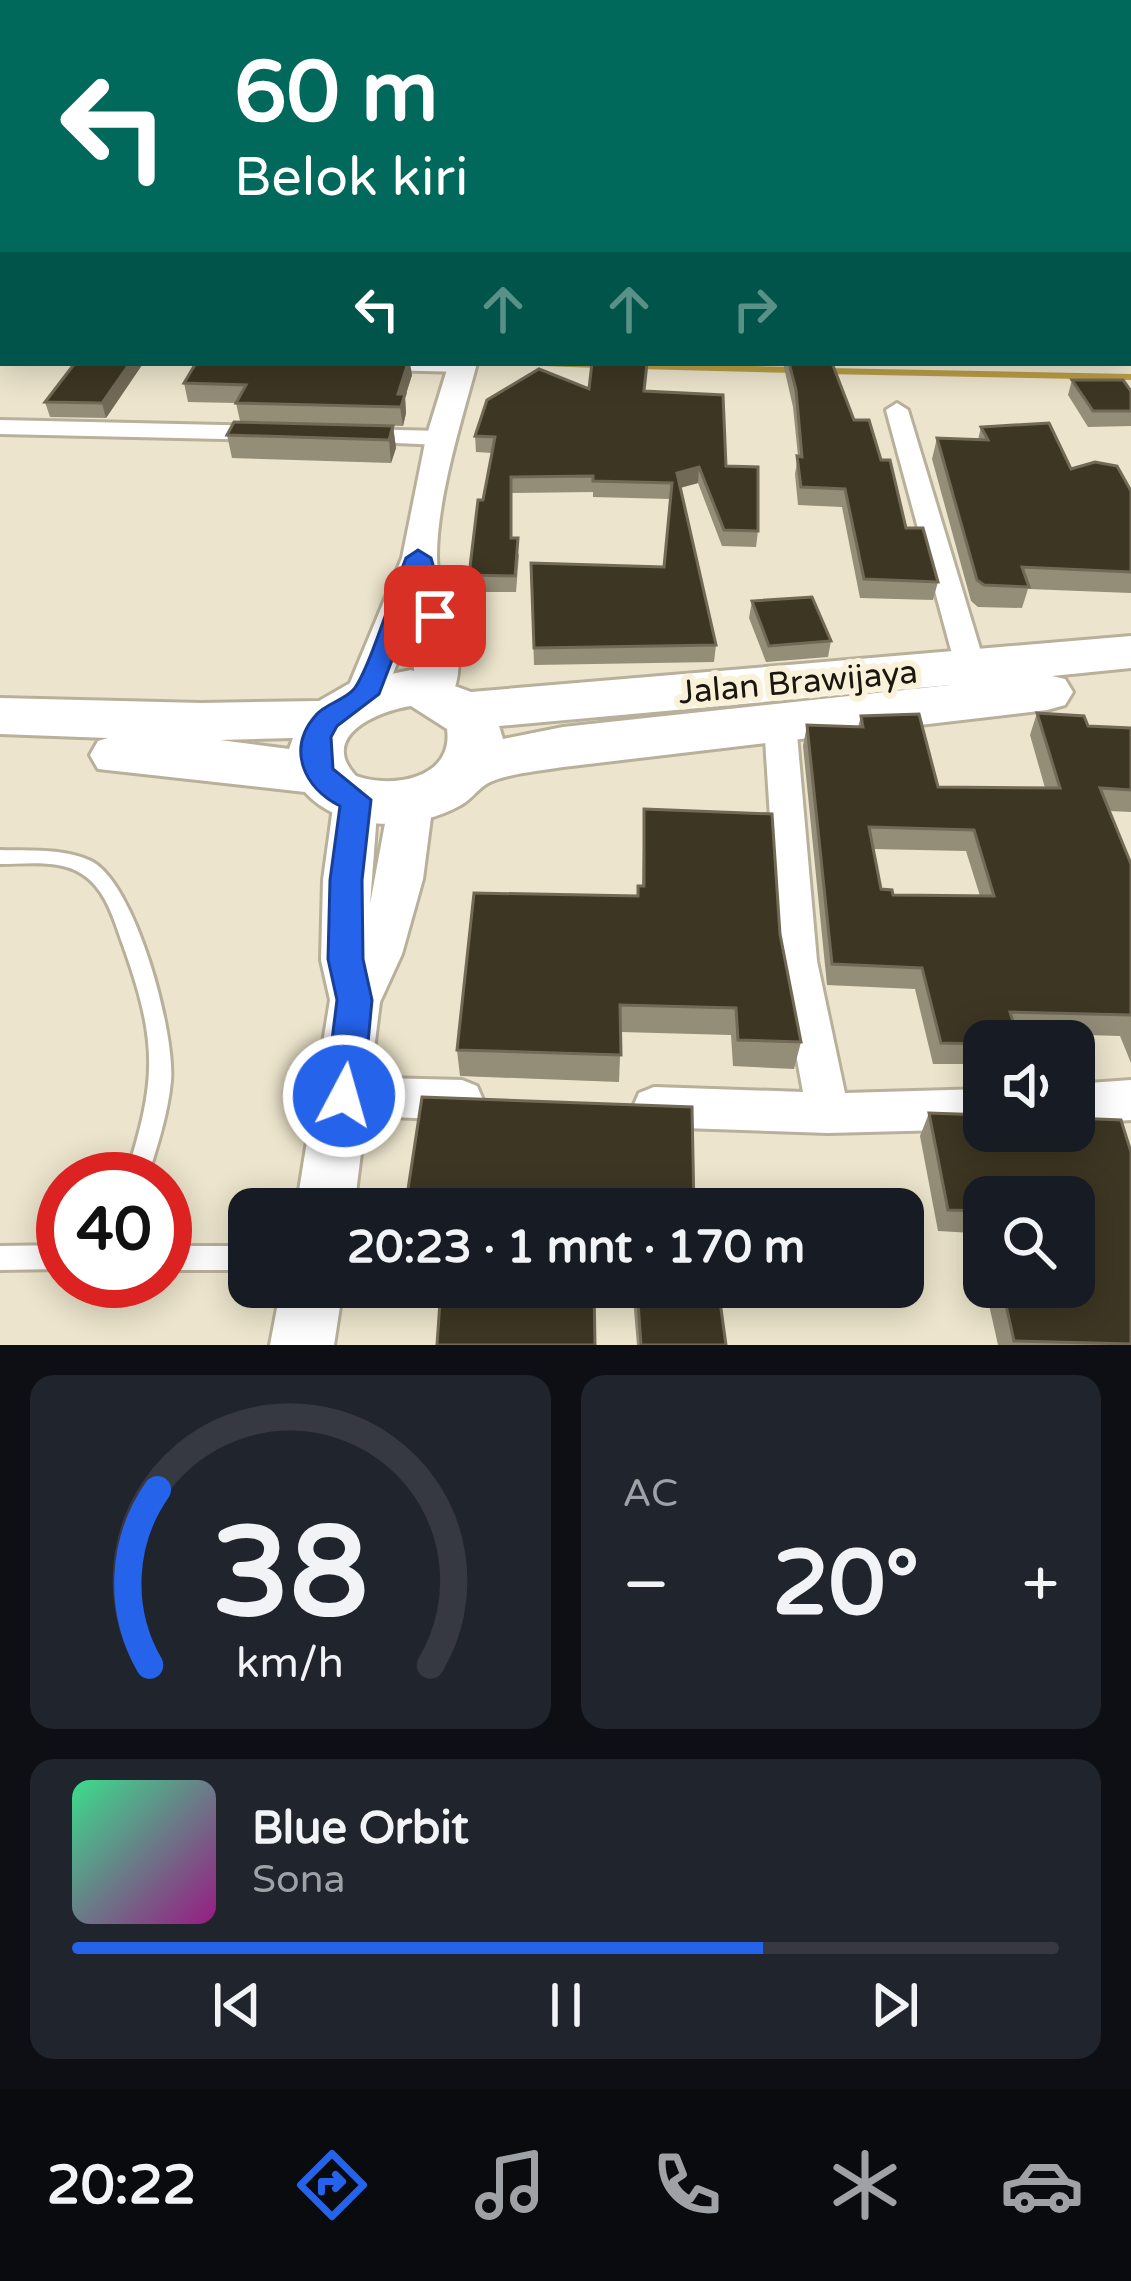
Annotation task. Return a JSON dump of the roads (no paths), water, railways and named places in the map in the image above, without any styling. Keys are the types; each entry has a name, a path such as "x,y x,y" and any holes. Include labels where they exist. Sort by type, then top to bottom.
{"highway":[{"name":"Jalan Brawijaya","path":"449,701 1131,652"},
{"name":"Jalan Brawijaya","path":"469,766 563,747 1131,682"},
{"path":"0,716 201,722 346,707 412,688 449,701 475,728 476,747 469,766 455,782 411,802 205,758 0,751"},
{"path":"338,787 314,756 316,737 346,707"}],"street":[{"path":"346,707 418,558 440,438 463,366"},
{"path":"897,410 970,665"},
{"path":"0,427 286,434"},
{"path":"330,435 440,438"},
{"path":"418,558 449,701"},
{"path":"780,723 798,961 828,1113"},
{"path":"329,1188 355,1000 346,959 346,880 338,787"},
{"path":"355,1000 378,958 404,855 411,802"},
{"path":"344,1096 505,1102"},
{"path":"1095,1103 1131,1100"},
{"path":"620,1106 828,1113 963,1110"},
{"path":"302,1345 308,1308"}],"lane":[{"path":"0,857 85,866 104,883 125,923 158,1012 164,1046 159,1111 145,1152"},
{"path":"0,1258 36,1257"},
{"path":"192,1258 228,1258"}],"waterway":[{"path":"639,366 796,370"},
{"path":"825,371 1131,377"}]}
